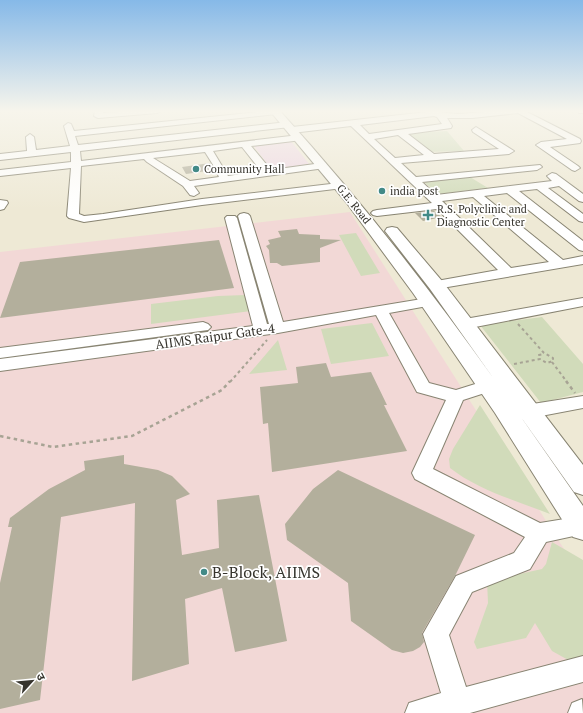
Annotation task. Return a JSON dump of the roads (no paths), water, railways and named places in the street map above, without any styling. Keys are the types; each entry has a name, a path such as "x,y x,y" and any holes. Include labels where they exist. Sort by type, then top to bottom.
{"main road":[{"name":"G.E. Road","path":"305,144 429,293"},
{"path":"310,144 377,213 488,386 582,527"},
{"path":"429,293 466,324 583,484"}],"street":[{"path":"31,144 32,154"},
{"path":"74,144 76,165 73,216 84,219 202,202 339,186"},
{"path":"0,157 112,144"},
{"path":"375,144 437,202 508,273"},
{"path":"416,144 432,157"},
{"path":"394,162 432,157 509,151 498,144"},
{"path":"552,144 541,146 579,167"},
{"path":"0,173 246,145 269,174"},
{"path":"208,150 220,168 225,180"},
{"path":"148,156 150,160 188,184 202,202"},
{"path":"525,158 580,194"},
{"path":"188,184 322,166"},
{"path":"414,180 537,167"},
{"path":"546,172 579,167"},
{"path":"29,183 30,170"},
{"path":"481,173 583,247"},
{"path":"377,213 475,194 560,182"},
{"path":"538,186 583,219"},
{"path":"475,194 560,264"},
{"path":"0,203 3,203 0,207"},
{"path":"259,325 237,217 276,323"},
{"path":"429,293 508,273 583,260"},
{"name":"AIIMS Raipur Gate-4","path":"0,353 259,325 380,309 429,293"},
{"name":"AIIMS Raipur Gate-4","path":"276,323 429,293"},
{"path":"466,324 583,302"},
{"path":"380,309 423,388 456,396 488,386"},
{"name":"AIIMS Raipur Gate-4","path":"0,365 259,325"},
{"path":"456,396 422,473 539,533 582,527"},
{"path":"507,414 531,412 582,402"},
{"path":"458,703 436,634 464,584 522,561 539,533"},
{"path":"419,713 583,669"}],"place":[{"name":"Community Hall","path":"196,169"},
{"name":"india post","path":"382,191"},
{"name":"R.S. Polyclinic and Diagnostic Center","path":"428,215"},
{"name":"B-Block, AIIMS","path":"204,572"}]}
